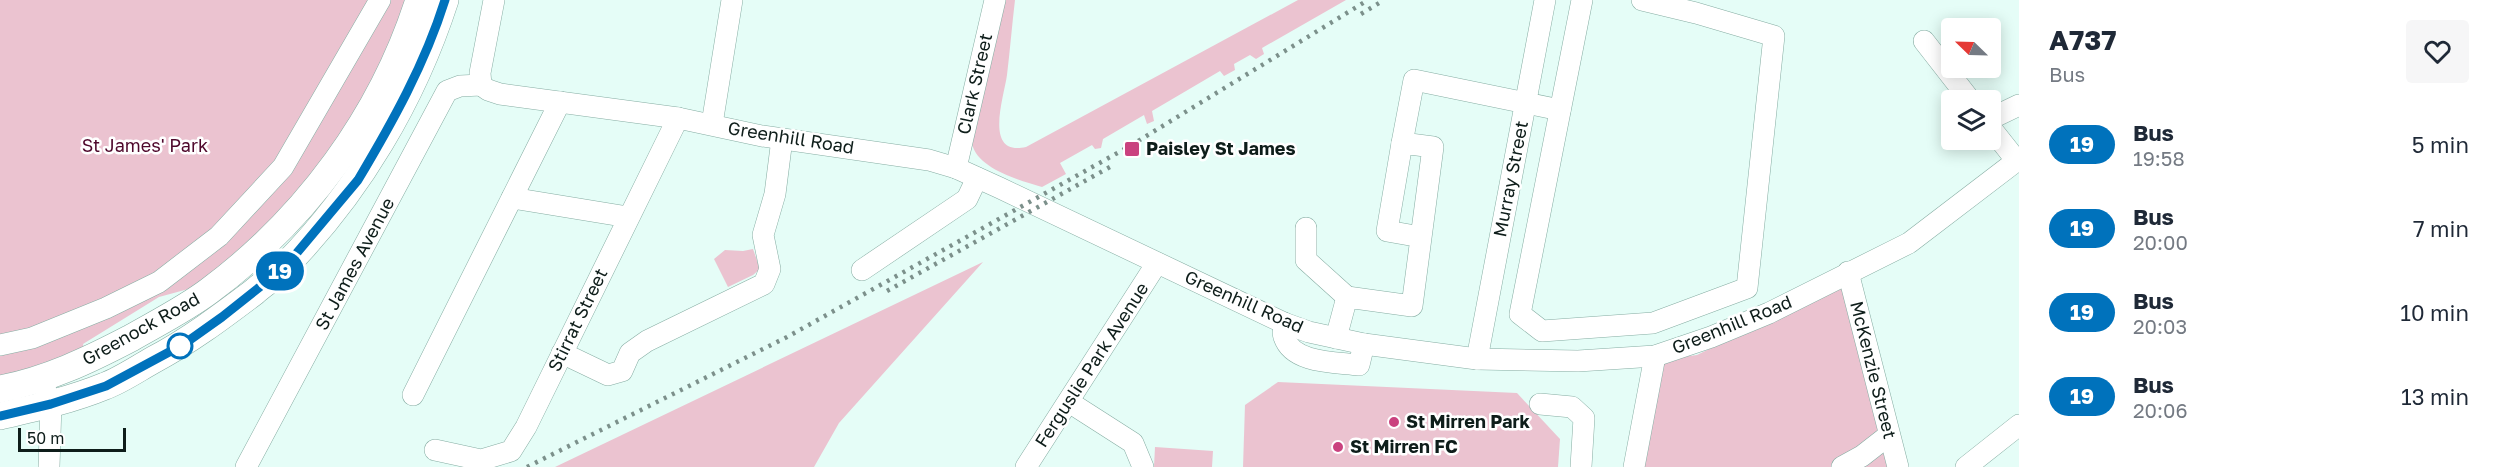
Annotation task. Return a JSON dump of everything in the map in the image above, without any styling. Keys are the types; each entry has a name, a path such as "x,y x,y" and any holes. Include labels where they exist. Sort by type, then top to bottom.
{"main road":[{"name":"Greenock Road","path":"0,416 46,392 104,352 209,291 265,244 301,208 334,167 377,97 419,0"},
{"name":"Greenock Road","path":"0,389 46,392 106,386 184,344 285,267 358,180 402,102 423,57 445,0"}],"street":[{"path":"0,345 32,338 106,308 159,282 219,236 283,167 380,0"},
{"path":"481,85 480,73 494,0"},
{"path":"712,124 732,0"},
{"name":"Clark Street","path":"956,168 995,0"},
{"name":"Murray Street","path":"1477,359 1545,0"},
{"path":"1582,0 1520,314 1542,331 1653,323 1747,288 1774,36 1642,0"},
{"path":"1924,40 1962,90"},
{"path":"1421,237 1387,231 1414,80 1559,116"},
{"name":"Greenhill Road","path":"481,85 500,94 678,118 782,139 929,160 956,168 978,178 1284,323 1364,344 1477,359 1578,362 1655,356 1711,337 1769,313 1908,243 2018,160"},
{"name":"St James Avenue","path":"246,467 447,91 460,86 481,85"},
{"path":"413,395 560,102"},
{"path":"2001,114 2019,105"},
{"name":"Stirrat Street","path":"435,450 481,459 511,451 526,427 678,118"},
{"path":"562,352 608,375 622,371 630,354 648,341 764,284 770,269 763,235 775,194 782,139"},
{"path":"2001,140 2018,160"},
{"path":"1306,228 1306,260 1347,297 1412,306 1434,147 1402,143"},
{"path":"862,270 967,199 978,178"},
{"path":"512,198 628,217"},
{"name":"Ferguslie Park Avenue","path":"1026,467 1157,263"},
{"name":"McKenzie Street","path":"1848,272 1898,467"},
{"path":"1336,338 1347,297"},
{"path":"1284,323 1283,337 1295,353 1323,361 1359,365 1364,344"},
{"path":"1634,467 1655,356"},
{"path":"46,392 49,467"},
{"path":"1069,402 1133,443 1143,467"},
{"path":"1540,404 1572,407 1584,418 1581,467"},
{"path":"1966,467 2019,425"},
{"path":"1842,467 1862,456 1889,435"}],"green space":[{"name":"St James' Park","path":"0,0 410,0 357,117 275,223 203,285 159,297 83,344 85,353 0,380"},
{"path":"1003,0 1015,0 999,123 1004,143 1013,148 1026,147 1298,0 1346,0 1262,48 1264,54 1256,59 1250,55 1234,64 1235,70 1224,76 1220,71 1152,111 1154,121 1147,124 1144,115 1103,139 1101,148 1095,149 1092,145 1060,163 1066,174 1042,187 1011,177 991,167 976,153 972,144"},
{"path":"753,249 760,269 728,287 714,259 725,250"},
{"path":"983,262 839,423 814,467 555,467"},
{"path":"1843,283 1890,467 1639,467 1659,360 1697,355"},
{"name":"St Mirren Park","path":"1278,382 1517,393 1560,439 1558,467 1243,467 1245,405"},
{"path":"1155,447 1213,451 1212,467 1154,467"}],"railway":[{"path":"527,467 787,337 1130,146 1368,0"},
{"path":"1361,14 1384,0"},
{"path":"887,291 1110,167"}],"bus line":[{"name":"19","path":"0,416 51,404 106,386 184,344 285,267 358,180 367,166 402,102 423,57 445,0"}],"place":[{"name":"Paisley St James","path":"1132,149"},
{"name":"St Mirren Park","path":"1394,422"},
{"name":"St Mirren FC","path":"1338,447"}]}
